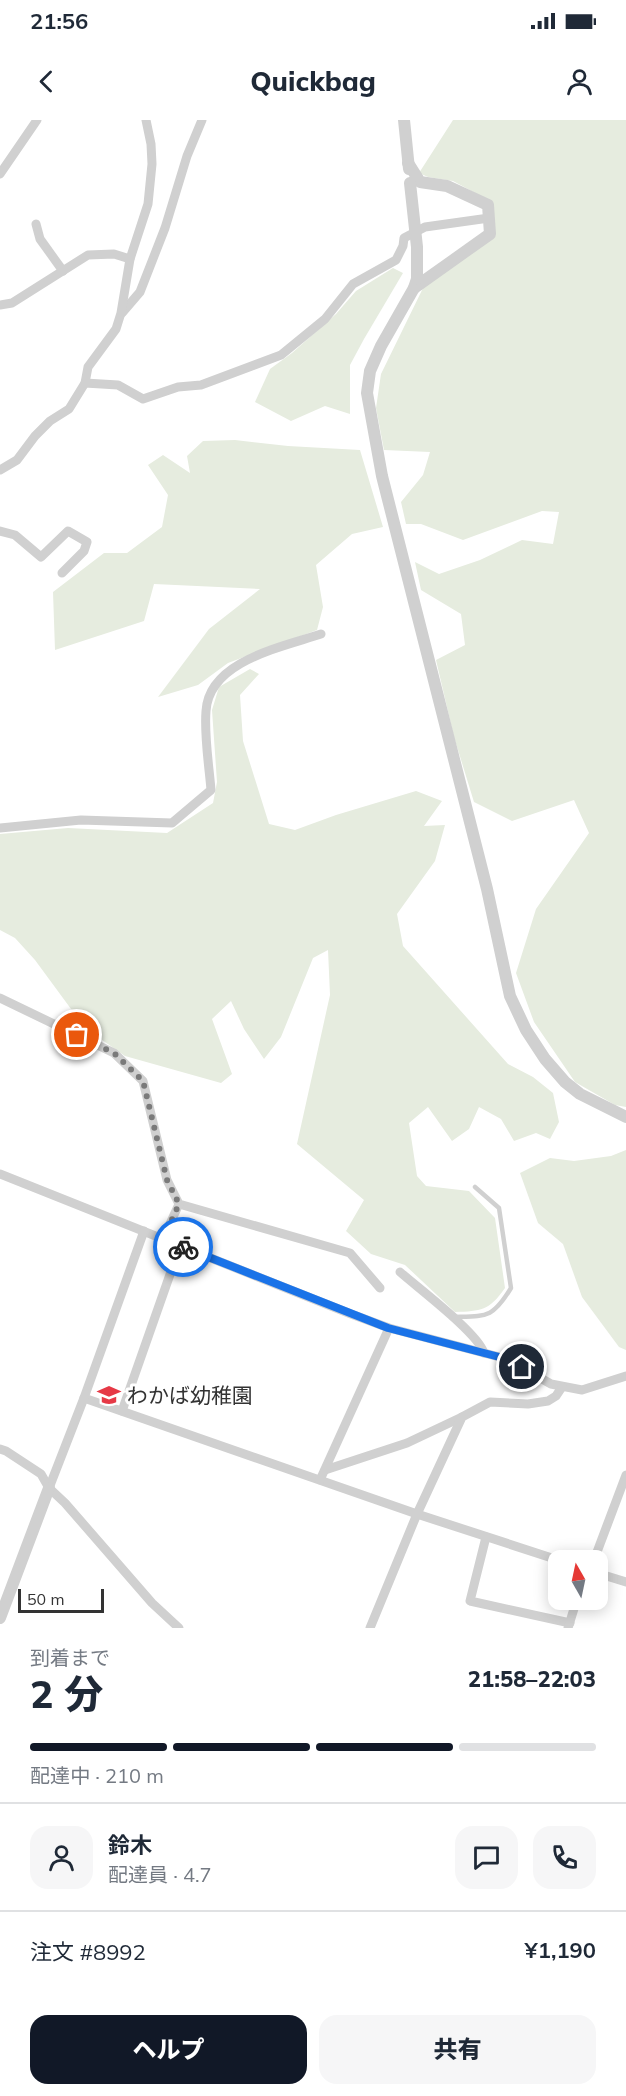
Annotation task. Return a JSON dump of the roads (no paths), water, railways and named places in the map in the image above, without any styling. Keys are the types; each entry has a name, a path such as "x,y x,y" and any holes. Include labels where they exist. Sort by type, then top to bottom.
{"street":[{"path":"0,174 37,120"},
{"path":"0,470 17,460 34,436 50,421 69,409 85,383 88,367 116,329 121,314 130,259 148,204 152,164 146,120"},
{"path":"121,314 140,292 202,120"},
{"path":"404,120 417,247 416,283"},
{"path":"408,163 420,182 447,186 488,205 490,234 416,283 381,346 370,371 367,393 382,476 487,889 510,996 526,1030 545,1059 565,1082 580,1094 626,1117"},
{"path":"85,383 117,385 143,399 178,387 201,385 281,355 325,320 353,284 396,260 404,238 425,227 489,218"},
{"path":"36,224 40,239 63,271"},
{"path":"0,305 12,303 88,255 114,254 130,259"},
{"path":"0,531 15,535 41,556 68,531 87,542 84,551 62,573"},
{"path":"0,828 81,820 171,823 211,790 206,712 208,695 221,676 252,658 321,634"},
{"path":"0,998 114,1053 143,1081 167,1180 179,1204 350,1253 380,1288"},
{"path":"0,1174 388,1328 507,1359 551,1384 582,1390 626,1376"},
{"path":"163,1239 179,1204"},
{"path":"0,1618 84,1398 144,1231"},
{"path":"122,1411 180,1246"},
{"path":"400,1272 453,1317 482,1345 484,1353"},
{"path":"320,1480 388,1328"},
{"path":"325,1470 408,1443 490,1402 528,1404 548,1401 556,1396 562,1387"},
{"path":"84,1398 417,1514 548,1557"},
{"path":"370,1628 417,1514 462,1417"},
{"path":"0,1449 41,1474 49,1488 65,1503 152,1603 179,1628"},
{"path":"598,1550 626,1475"},
{"path":"486,1537 470,1601 569,1626 574,1610"},
{"path":"608,1576 626,1582"}],"lane":[{"path":"453,1317 486,1316 500,1306 511,1288 499,1208 476,1187"}],"place":[{"name":"わかば幼稚園","path":"109,1395"}]}
